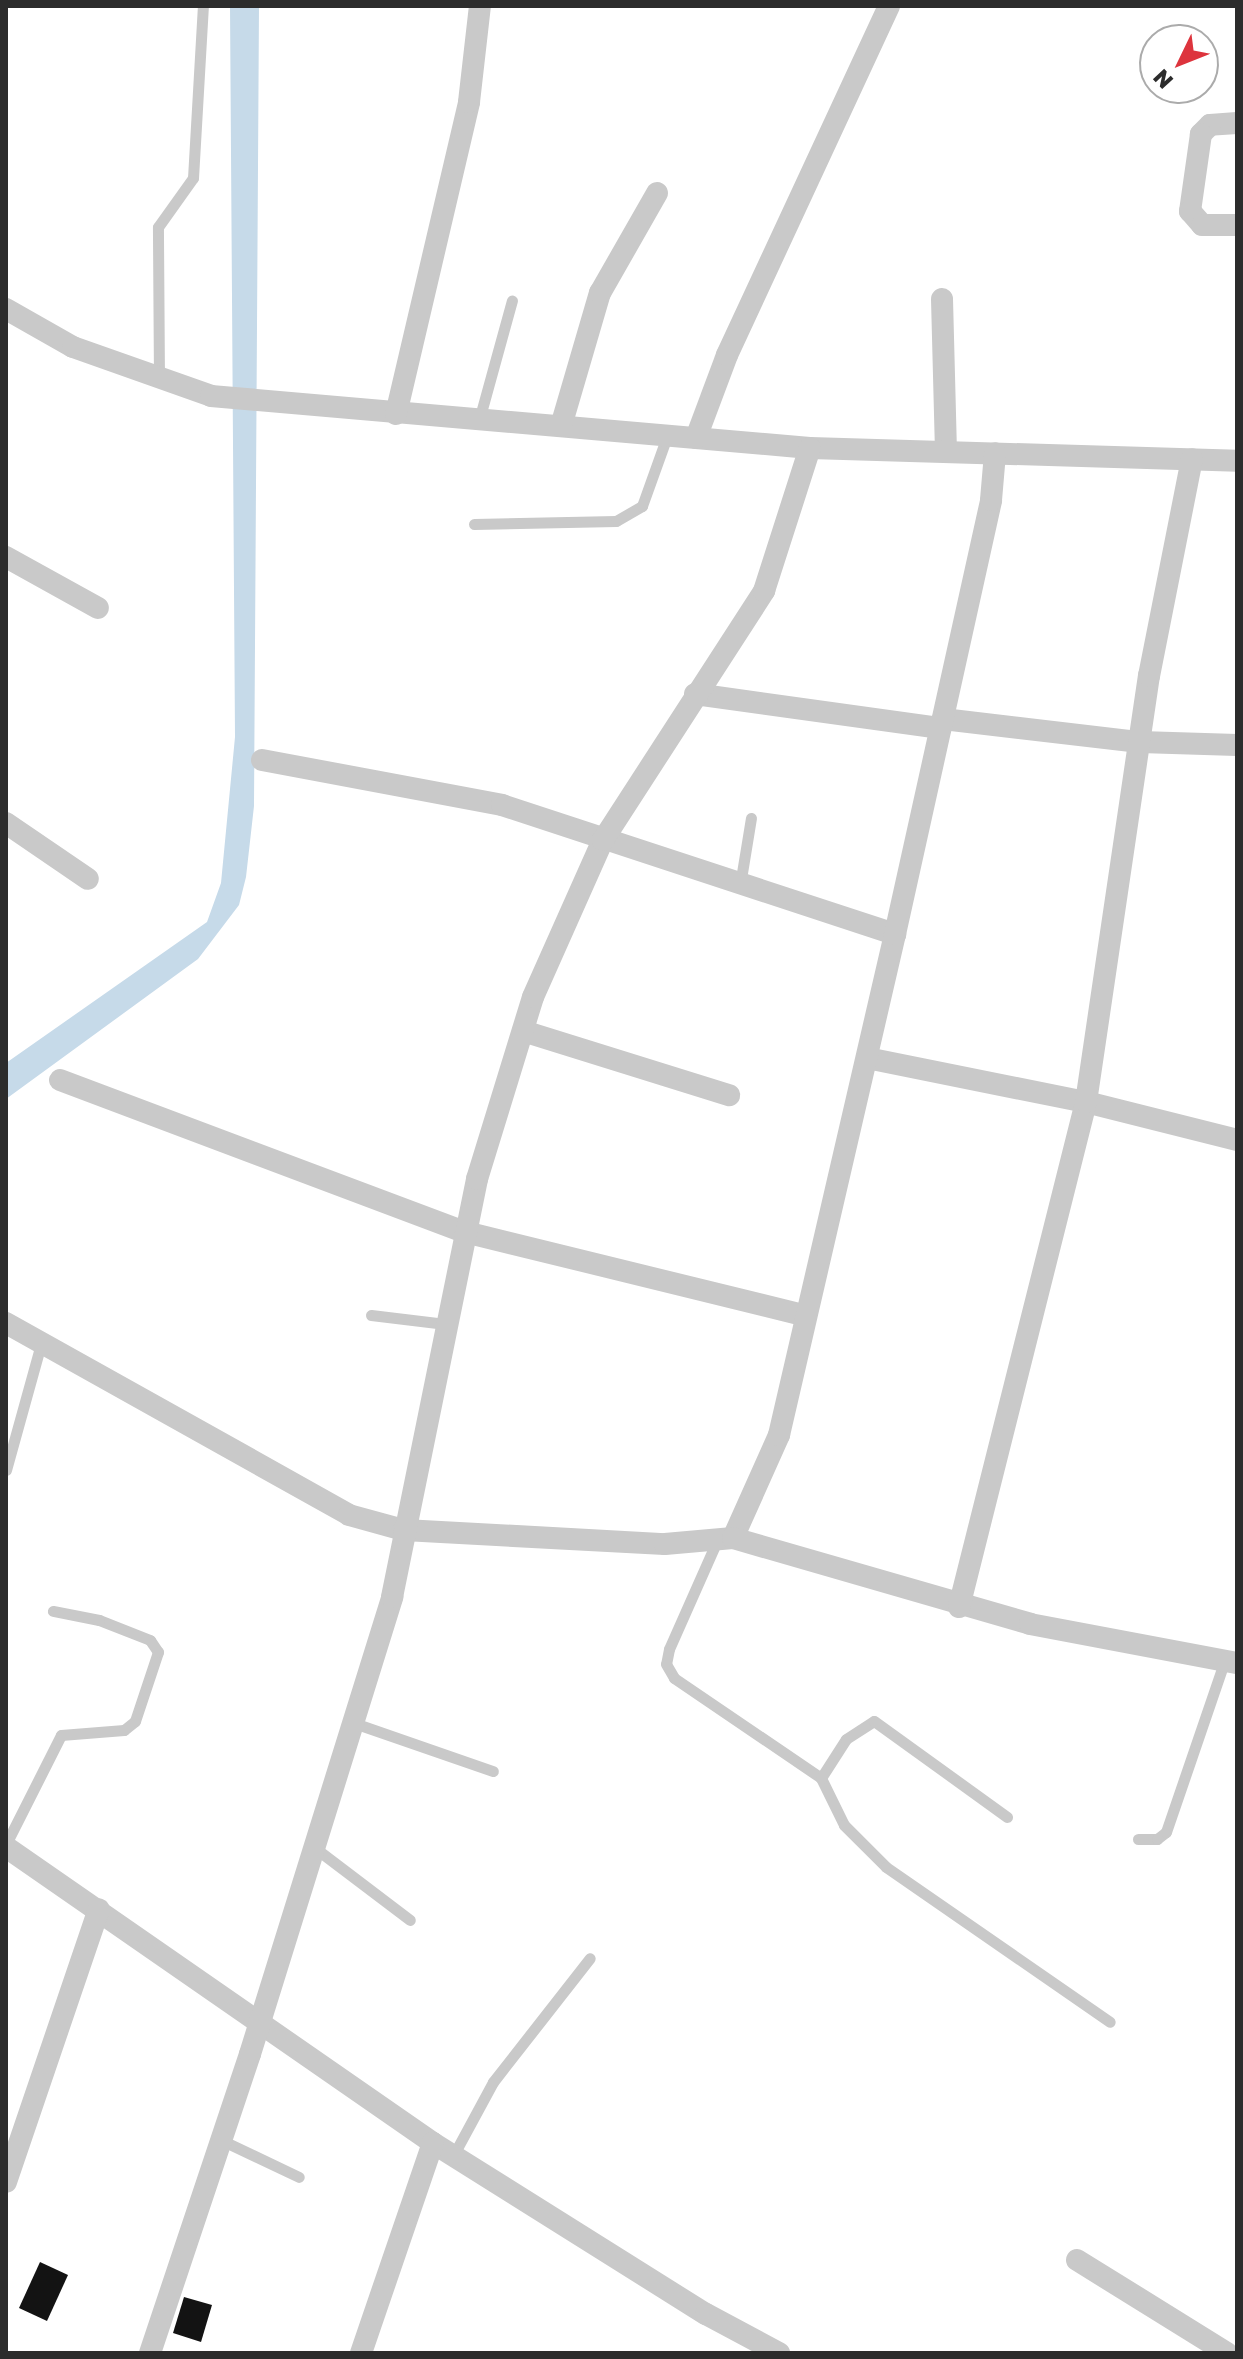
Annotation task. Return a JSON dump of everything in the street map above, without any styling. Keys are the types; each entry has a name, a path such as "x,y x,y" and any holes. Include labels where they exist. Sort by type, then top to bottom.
{"street":[{"path":"396,414 469,102 480,6"},
{"path":"696,438 727,355 889,6"},
{"path":"1237,123 1210,125 1201,134 1190,211 1202,225 1237,225"},
{"path":"561,426 600,293 657,193"},
{"path":"942,299 946,451"},
{"path":"6,309 73,347 211,396 810,448 1237,461"},
{"path":"150,2353 261,2021 392,1597 465,1232 523,1031 603,840 764,591 810,448"},
{"path":"725,1541 779,1435 942,724 991,500 995,453"},
{"path":"959,1607 1086,1102 1140,742 1192,459"},
{"path":"6,557 98,608"},
{"path":"695,694 942,724 1140,742 1237,745"},
{"path":"262,760 502,805 739,886 895,934"},
{"path":"6,823 88,879"},
{"path":"523,1031 729,1095"},
{"path":"867,1058 1086,1102 1165,1126 1237,1140"},
{"path":"60,1080 465,1232 806,1316"},
{"path":"6,1323 349,1515 404,1530 725,1541 959,1607 1231,1662"},
{"path":"6,1846 433,2143 779,2353"},
{"path":"6,2182 99,1909"},
{"path":"361,2353 433,2143"},
{"path":"1077,2260 1227,2353"}],"lane":[{"path":"159,380 158,227 193,178 203,6"},
{"path":"479,420 512,300"},
{"path":"474,524 616,521 642,506 667,436"},
{"path":"739,886 751,818"},
{"path":"371,1315 445,1324"},
{"path":"6,1470 41,1344"},
{"path":"725,1541 666,1664 674,1678 821,1778 844,1825 886,1867 1110,2022"},
{"path":"6,1846 61,1735 124,1730 135,1721 158,1652 150,1640 53,1611"},
{"path":"1138,1839 1157,1839 1166,1832 1231,1662"},
{"path":"821,1778 846,1739 874,1721 1007,1817"},
{"path":"354,1723 493,1771"},
{"path":"315,1848 410,1920"},
{"path":"453,2156 493,2082 590,1958"},
{"path":"221,2140 299,2177"}],"water":[{"path":"230,6 259,6 254,806 246,877 239,905 198,959 6,1099 6,1063 207,922 221,883 235,737"}],"building":[{"path":"40,2262 68,2275 47,2321 19,2308"},
{"path":"184,2297 212,2305 201,2342 173,2333"}]}
